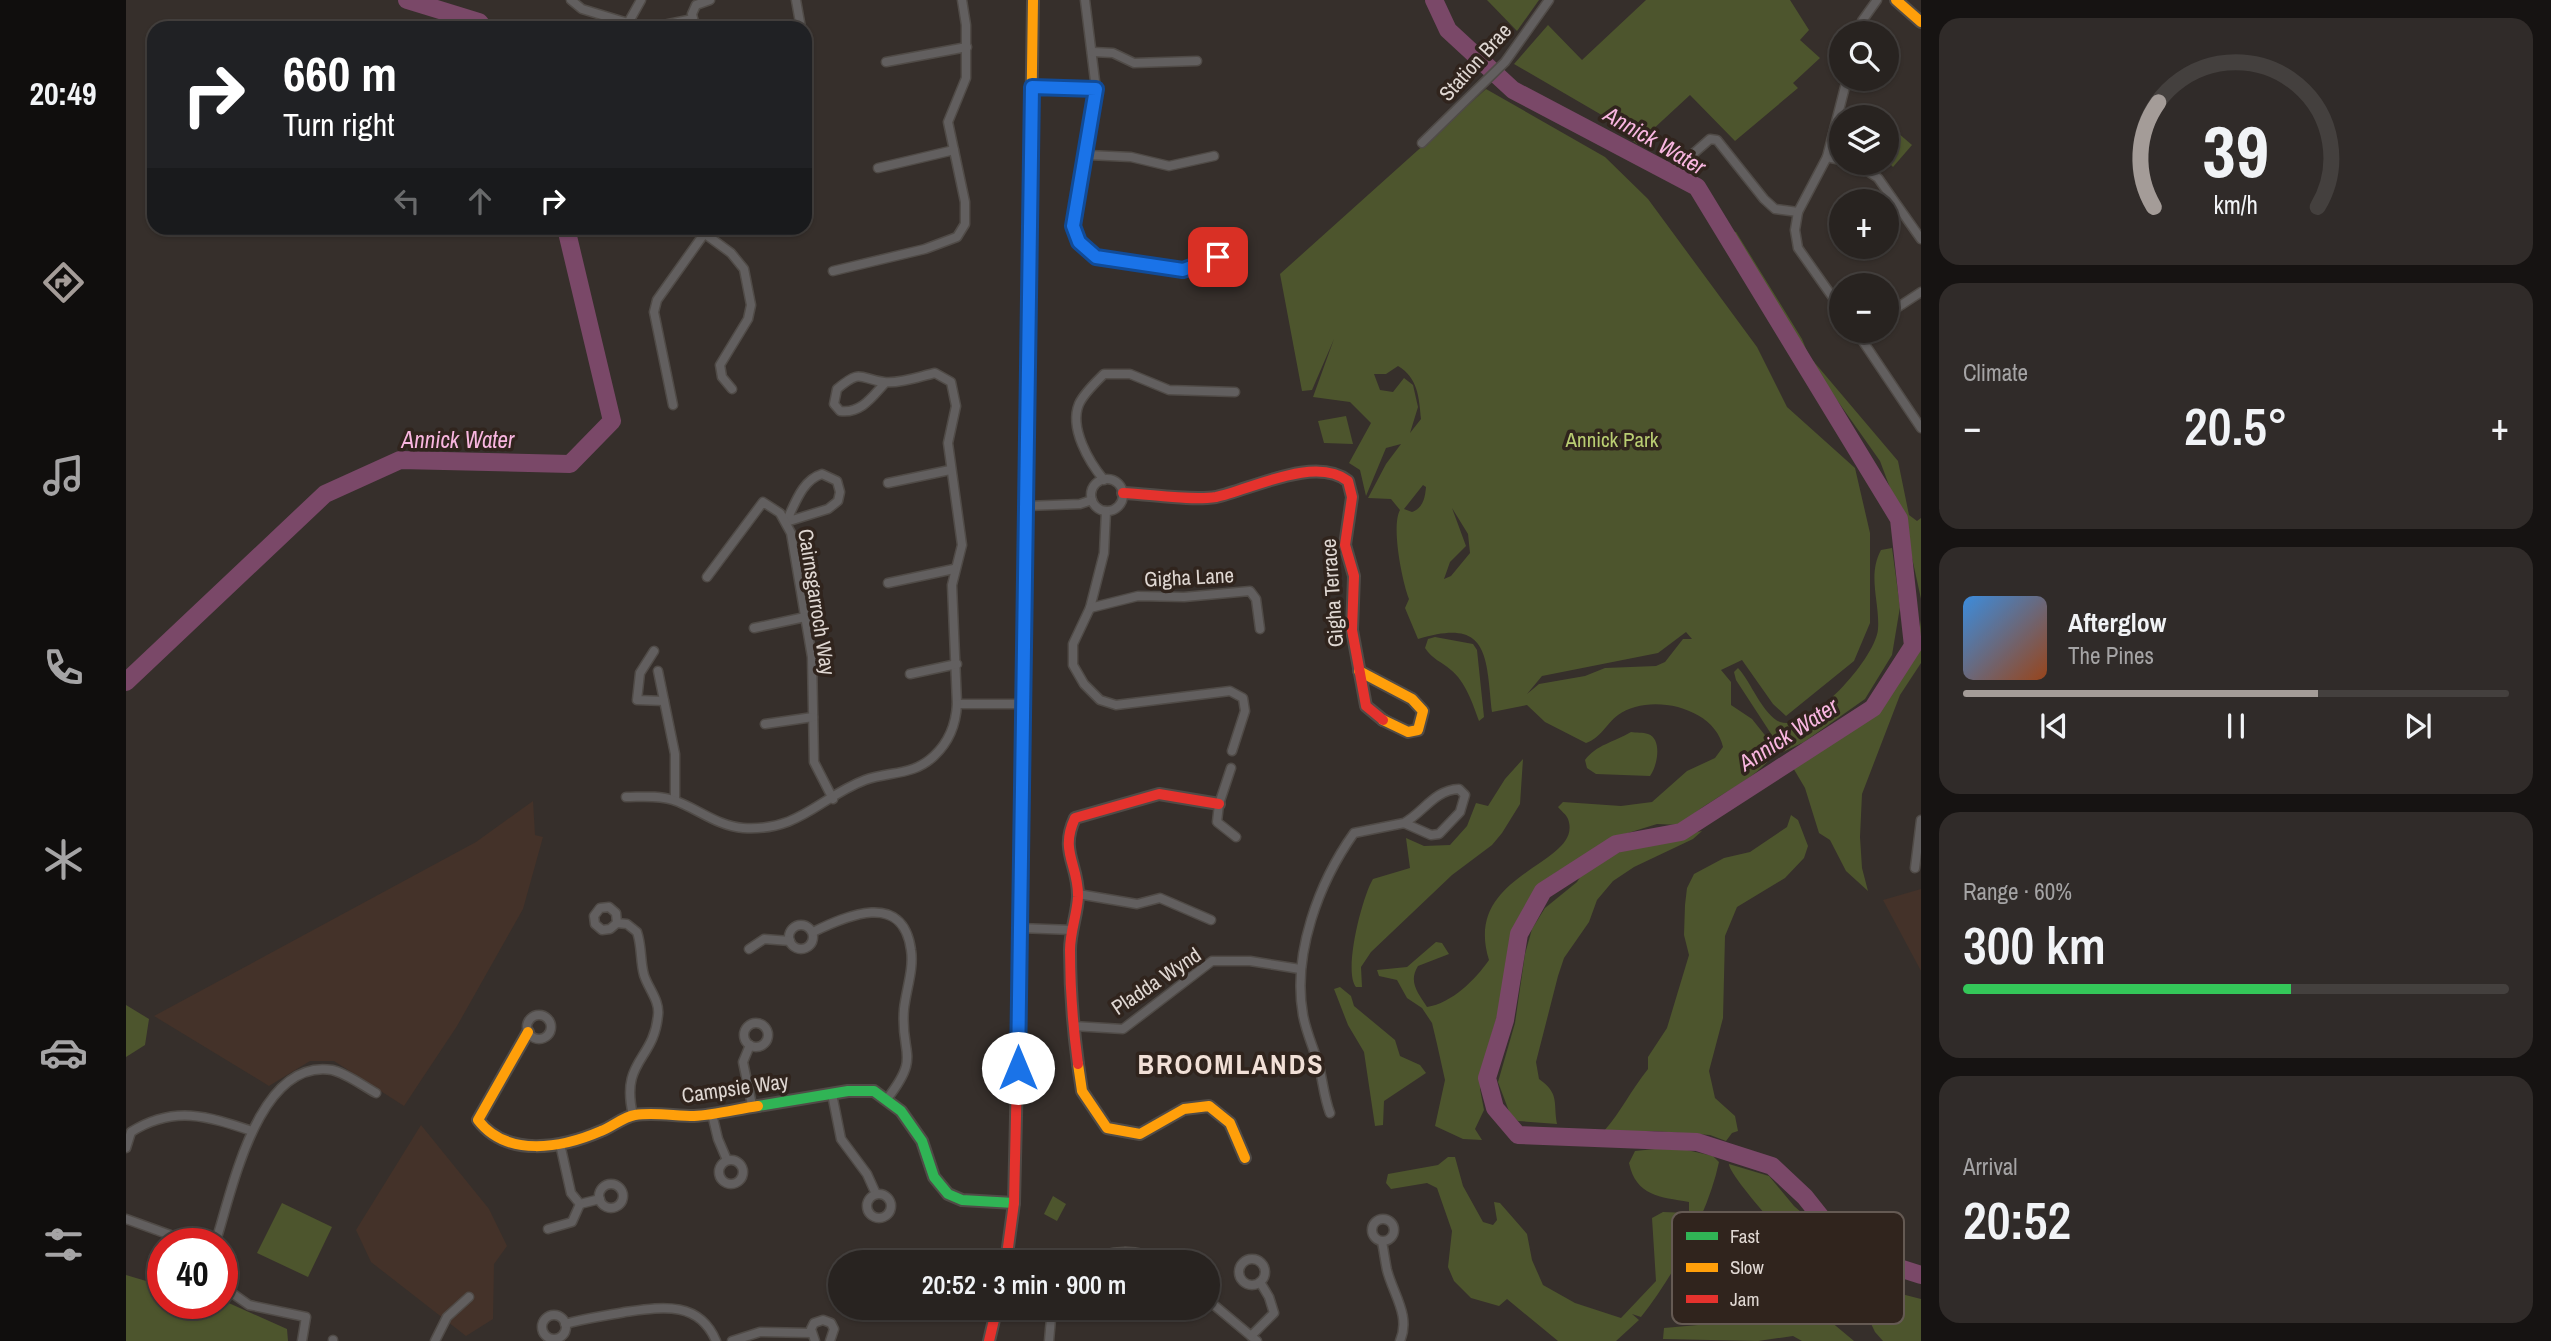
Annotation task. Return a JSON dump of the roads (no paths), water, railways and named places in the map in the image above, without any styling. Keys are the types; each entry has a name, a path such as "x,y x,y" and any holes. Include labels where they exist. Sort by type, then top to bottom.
{"street":[{"path":"571,0 582,9 613,21"},
{"path":"629,21 641,0"},
{"path":"694,21 693,9 696,5 710,0"},
{"path":"796,0 800,21"},
{"path":"833,271 925,249 957,237 965,224 965,202 948,122 966,78 967,47 962,0"},
{"path":"1008,1250 1014,1203 1033,0"},
{"path":"1085,0 1096,89 1088,155 1073,226 1079,242 1096,257 1183,270 1218,257"},
{"name":"Station Brae","path":"1422,143 1505,62 1549,0"},
{"path":"1862,21 1877,0"},
{"path":"1896,0 1921,22"},
{"path":"886,62 967,47"},
{"path":"1093,52 1113,53 1134,63 1197,61"},
{"path":"1032,87 1096,89"},
{"path":"1829,292 1798,248 1795,230 1798,212 1827,157 1844,91"},
{"path":"1694,153 1710,139 1717,140 1775,209 1798,212"},
{"path":"878,168 954,150"},
{"path":"1088,155 1131,157 1163,166 1214,156"},
{"path":"1873,175 1921,239"},
{"path":"673,405 654,312 657,300 698,235"},
{"path":"706,235 731,253 744,269 751,304 748,319 720,365 722,377 733,389"},
{"path":"1899,307 1921,292"},
{"path":"1867,343 1921,428"},
{"path":"625,797 675,800 727,825 742,828 770,827 794,820 861,782 900,775 927,762 947,741 957,704 954,569 962,545 961,520 950,470 948,443 956,406 951,382 935,373 885,383 861,408 851,412 841,411 834,404 837,389 856,377 867,375 885,383"},
{"path":"1104,480 1093,488 1092,500 1098,508 1106,511 1119,506 1123,493 1116,482 1104,480 1092,466 1079,432 1077,414 1079,403 1104,374 1130,374 1169,390 1235,392"},
{"path":"888,483 950,470"},
{"name":"Gigha Terrace","path":"1123,493 1215,497 1258,482 1298,474 1323,472 1343,477 1348,481 1352,497 1345,545 1355,587 1351,623 1359,671 1369,712 1408,732 1418,730 1423,717 1418,704 1359,671"},
{"path":"822,474 837,481 840,497 835,505 786,522 800,493 811,479 822,474"},
{"path":"1026,506 1080,504 1092,500"},
{"name":"Cairnsgarroch Way","path":"708,577 763,502 772,506 786,522 795,553 813,657 814,762 833,799"},
{"path":"1106,511 1104,553 1090,608 1075,635 1072,657 1084,684 1100,700 1116,705 1230,691 1243,698 1245,711 1232,751"},
{"path":"888,583 954,569"},
{"name":"Gigha Lane","path":"1090,608 1138,596 1184,597 1250,591 1256,599 1259,629"},
{"path":"754,628 805,617"},
{"path":"654,651 640,673 637,700 664,701"},
{"path":"910,674 957,664"},
{"path":"658,671 675,754 675,800"},
{"path":"957,704 1023,704"},
{"path":"765,724 813,717"},
{"path":"1231,768 1219,804 1217,822 1236,837"},
{"path":"1331,1113 1321,1090 1320,1069 1303,1015 1300,970 1334,861 1354,833 1404,823 1419,815 1435,796 1450,789 1459,789 1465,795 1460,811 1439,834 1431,835 1404,823"},
{"path":"1219,804 1159,794 1075,818 1067,835 1069,860 1078,894 1070,982 1073,1026 1082,1091 1107,1128 1140,1134 1184,1109 1209,1107 1230,1123 1245,1158"},
{"path":"1915,868 1921,825"},
{"path":"1078,894 1137,904 1160,898 1210,920"},
{"path":"813,932 867,911 892,917 902,925 911,951 904,1010 909,1060 905,1075 887,1099 901,1111 922,1141 934,1177 948,1194 962,1200 1014,1203"},
{"path":"617,923 627,924 637,932 643,971 659,1013 649,1048 634,1067 629,1084 633,1115"},
{"path":"798,925 806,925 813,932 813,941 805,948 796,948 790,940 790,932 798,925"},
{"path":"1019,928 1073,930"},
{"path":"749,949 764,939 790,940"},
{"name":"Pladda Wynd","path":"1073,1026 1123,1029 1212,961 1250,961 1300,970"},
{"name":"Campsie Way","path":"528,1032 478,1120 488,1133 498,1139 528,1147 559,1144 600,1132 633,1115 712,1114 752,1105 859,1090 874,1091 887,1099"},
{"path":"750,1045 743,1062 752,1105"},
{"path":"220,1228 251,1131 279,1089 309,1070 335,1070 376,1093"},
{"path":"832,1094 841,1139 867,1174 876,1194"},
{"path":"126,1148 131,1132 149,1121 201,1114 251,1131"},
{"path":"712,1114 727,1160"},
{"path":"559,1144 571,1193 580,1204"},
{"path":"580,1204 600,1199"},
{"path":"548,1229 572,1222 580,1204"},
{"path":"126,1219 151,1228"},
{"path":"1382,1242 1387,1272 1402,1307 1404,1332 1400,1341"},
{"path":"1220,1310 1254,1339 1274,1313 1269,1297 1260,1283"},
{"path":"238,1297 249,1305 306,1317 302,1341"},
{"path":"435,1341 447,1317 469,1297"},
{"path":"565,1324 596,1314 669,1306 703,1319 716,1341"},
{"path":"989,1341 994,1320"},
{"path":"1049,1341 1051,1320"},
{"path":"732,1341 760,1332 813,1337 814,1323 827,1321 834,1329 830,1341"}],"waterway":[{"name":"Annick Water","path":"407,0 476,21"},
{"name":"Annick Water","path":"1434,0 1448,30 1513,90 1697,187 1899,519 1913,646 1873,708 1681,832 1616,844 1543,891 1519,934 1505,1020 1487,1078 1495,1108 1518,1135 1697,1142 1772,1166 1817,1212"},
{"name":"Annick Water","path":"126,682 325,494 400,460 570,464 612,421 568,235"},
{"name":"Annick Water","path":"1904,1270 1921,1275"}],"district":[{"name":"BROOMLANDS","path":"1231,1064"}],"park label":[{"name":"Annick Park","path":"1612,439"}]}
